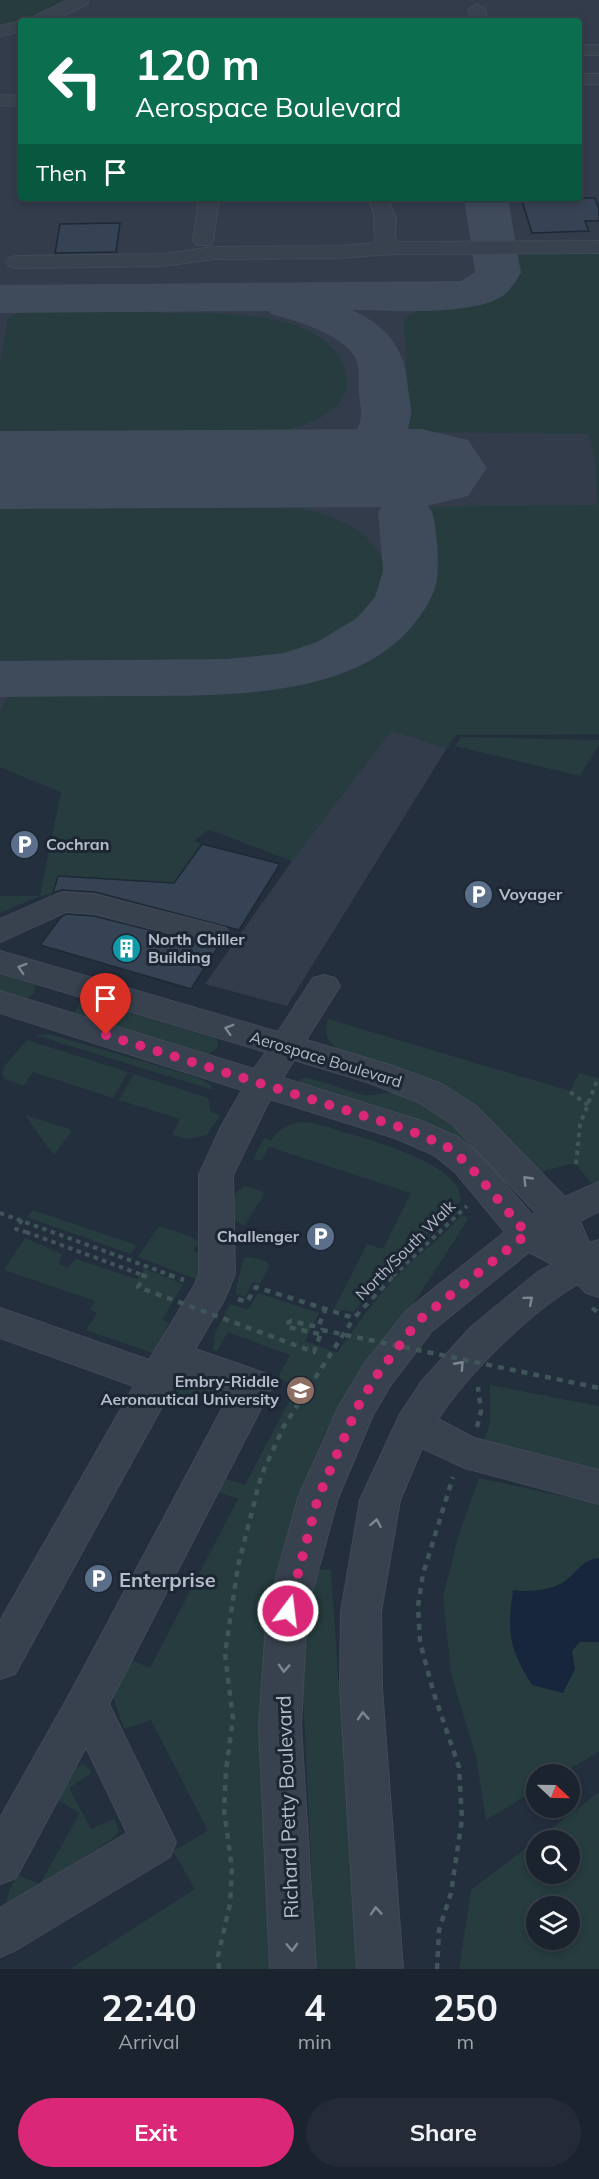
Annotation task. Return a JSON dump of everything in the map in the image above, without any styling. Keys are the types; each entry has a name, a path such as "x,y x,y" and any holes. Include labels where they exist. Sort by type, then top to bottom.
{"street":[{"path":"45,18 81,0"},
{"path":"0,31 18,27"},
{"path":"582,50 599,50"},
{"path":"582,79 599,79"},
{"path":"0,100 18,101"},
{"path":"203,241 209,201"},
{"path":"379,201 386,218 385,240 394,248"},
{"path":"16,262 163,260 214,253 338,252 394,248 599,247"},
{"path":"0,932 62,902 94,904 214,935"},
{"name":"Aerospace Boulevard","path":"0,962 378,1073 430,1093 464,1115 560,1215 593,1267"},
{"path":"44,1016 69,983"},
{"path":"0,1660 211,1290 217,1274 216,1175 227,1149 264,1084 324,986"},
{"path":"0,1002 406,1129 446,1146 468,1164 527,1234 593,1267"},
{"name":"Richard Petty Boulevard","path":"293,1969 280,1726 288,1611 318,1498 357,1408 377,1375 418,1321 527,1234 599,1195"},
{"path":"380,1969 361,1688 361,1612 380,1500 413,1425 435,1392 484,1338 551,1282 593,1267"},
{"path":"0,1323 165,1368 254,1385 87,1704 0,1862"},
{"path":"413,1425 465,1452 599,1487"},
{"path":"0,1934 154,1842 87,1704"}],"path":[{"path":"576,1164 580,1125 598,1078"},
{"path":"570,1092 588,1105"},
{"name":"North/South Walk","path":"233,1298 247,1302 256,1287 325,1311 354,1318 402,1266 467,1206"},
{"path":"0,1213 193,1283"},
{"path":"22,1220 16,1229 144,1276 138,1287 315,1352 322,1330 599,1388"},
{"path":"320,1334 288,1327 286,1324 291,1321 318,1327 325,1311"},
{"path":"494,1369 501,1360"},
{"path":"437,1969 439,1930 451,1893 462,1819 459,1767 434,1694 420,1642 418,1606 423,1574 446,1496 479,1418 478,1386 486,1378"}],"shaded area":[{"path":"0,0 599,0 599,734 455,735 287,1006 205,984 292,861 209,829 189,845 0,767"},
{"path":"599,1558 599,1642 580,1642 572,1651 575,1669 563,1693 532,1685 518,1661 512,1640 510,1618 513,1590 537,1590 555,1586 565,1581 587,1562"}],"green space":[{"path":"0,0 71,0 33,18 18,18 18,23 0,26"},
{"path":"599,251 599,734 456,735 447,748 391,731 292,861 208,829 194,841 202,844 157,906 133,900 53,894 40,896 61,792 0,767 0,711 12,692 68,696 213,694 318,679 381,650 416,613 437,572 424,507 597,505 596,466 589,434 410,432 404,326 406,319 420,311 493,298 507,290 514,275 513,252"},
{"path":"75,310 216,314 281,321 312,333 336,352 344,366 347,380 346,390 340,402 325,415 305,424 276,432 8,436 0,434 0,363 8,319 21,311"},
{"path":"272,505 319,513 342,522 362,534 377,549 384,567 379,588 362,612 335,633 304,647 258,656 131,665 0,667 0,507"},
{"path":"461,737 599,740 599,745 580,776 455,746"},
{"path":"0,896 40,896 0,913"},
{"path":"0,974 33,984 34,994 26,999 0,994"},
{"path":"91,1002 215,1038 218,1042 217,1048 206,1056 77,1016 75,1013 79,1004"},
{"path":"328,1019 570,1091 579,1073 599,1078 599,1181 592,1184 577,1165 569,1164 536,1174 498,1128 484,1115 451,1092 416,1076 336,1048 328,1038 326,1029"},
{"path":"49,1034 199,1078 211,1085 213,1090 35,1035"},
{"path":"27,1040 128,1072 113,1098 33,1072 24,1086 5,1079 2,1073 6,1064"},
{"path":"134,1074 208,1098 211,1112 220,1115 207,1135 188,1139 172,1135 180,1119 119,1100"},
{"path":"306,1077 363,1095 390,1093 401,1095 425,1107 450,1124 479,1149 471,1153 298,1085 300,1079"},
{"path":"25,1115 69,1129 71,1132 54,1155"},
{"path":"299,1122 314,1123 413,1155 447,1175 459,1191 461,1200 452,1212 400,1261 353,1312 334,1309 367,1244 383,1249 411,1193 269,1147 261,1161 253,1159 264,1138 271,1140 283,1128"},
{"path":"245,1186 262,1191 264,1194 244,1226 233,1220 233,1205 237,1192"},
{"path":"33,1210 136,1245 131,1254 27,1217"},
{"path":"461,1215 468,1217 467,1221 404,1318 364,1366 324,1434 303,1488 273,1969 70,1969 195,1889 173,1851 208,1831 151,1720 124,1729 112,1693 129,1659 150,1668 238,1499 219,1492 218,1488 227,1479 245,1485 297,1386 278,1378 290,1355 228,1332 217,1351 213,1350 215,1334 230,1304 248,1310 258,1293 319,1313 305,1341 337,1353 391,1282 447,1231"},
{"path":"159,1226 192,1237 201,1245 194,1247 194,1252 203,1253 199,1280 138,1257"},
{"path":"25,1238 62,1254 59,1264 67,1268 76,1259 137,1279 145,1269 183,1284 162,1320 169,1323 153,1353 86,1330 97,1313 90,1310 95,1301 4,1270"},
{"path":"246,1257 264,1260 270,1265 260,1284 253,1282 245,1297 235,1293 243,1259"},
{"path":"195,1379 219,1387 224,1393 223,1398 218,1401 197,1394 190,1403 174,1395 184,1380"},
{"path":"490,1385 599,1406 599,1476 480,1450 490,1424"},
{"path":"479,1478 599,1504 599,1752 578,1764 526,1764 526,1796 486,1820 476,1756 451,1674 443,1597 459,1534"},
{"path":"317,1569 331,1570 358,1969 316,1969 302,1673 306,1612"},
{"path":"83,1764 91,1770 90,1774 69,1788 91,1829 114,1819 119,1831 115,1837 12,1903 7,1902 11,1888 20,1876 40,1884 80,1813 57,1800 73,1770"},
{"path":"599,1792 599,1969 459,1969 471,1890 526,1848 526,1884 580,1884 580,1830 549,1830 565,1818 580,1818 580,1807"}],"building":[{"path":"582,198 595,198 599,209 599,221 585,221 589,231 532,233 522,201 582,201"},
{"path":"120,223 116,252 55,253 60,224"},
{"path":"202,844 280,864 239,930 95,892 62,890 53,893 58,876 174,883"},
{"name":"North Chiller Building","path":"66,914 94,916 218,947 191,989 40,945 61,917"}],"taxiway":[{"path":"0,299 461,295 486,286 498,273 486,201"},
{"path":"287,304 342,323 367,340 381,362 386,408 381,432 373,442 336,461 297,468"},
{"path":"0,679 198,678 255,675 284,671 338,654 377,630 395,612 404,597 410,571 405,512"}],"runway":[{"path":"0,470 422,468"}],"place":[{"name":"Cochran","path":"25,844"},
{"name":"Voyager","path":"478,894"},
{"name":"North Chiller Building","path":"127,948"},
{"name":"Challenger","path":"320,1236"},
{"name":"Embry-Riddle Aeronautical University","path":"300,1390"},
{"name":"Enterprise","path":"98,1579"}],"route":[{"path":"106,1035 406,1129 446,1146 468,1164 527,1234 418,1321 377,1375 357,1408 318,1498 288,1611"}]}
